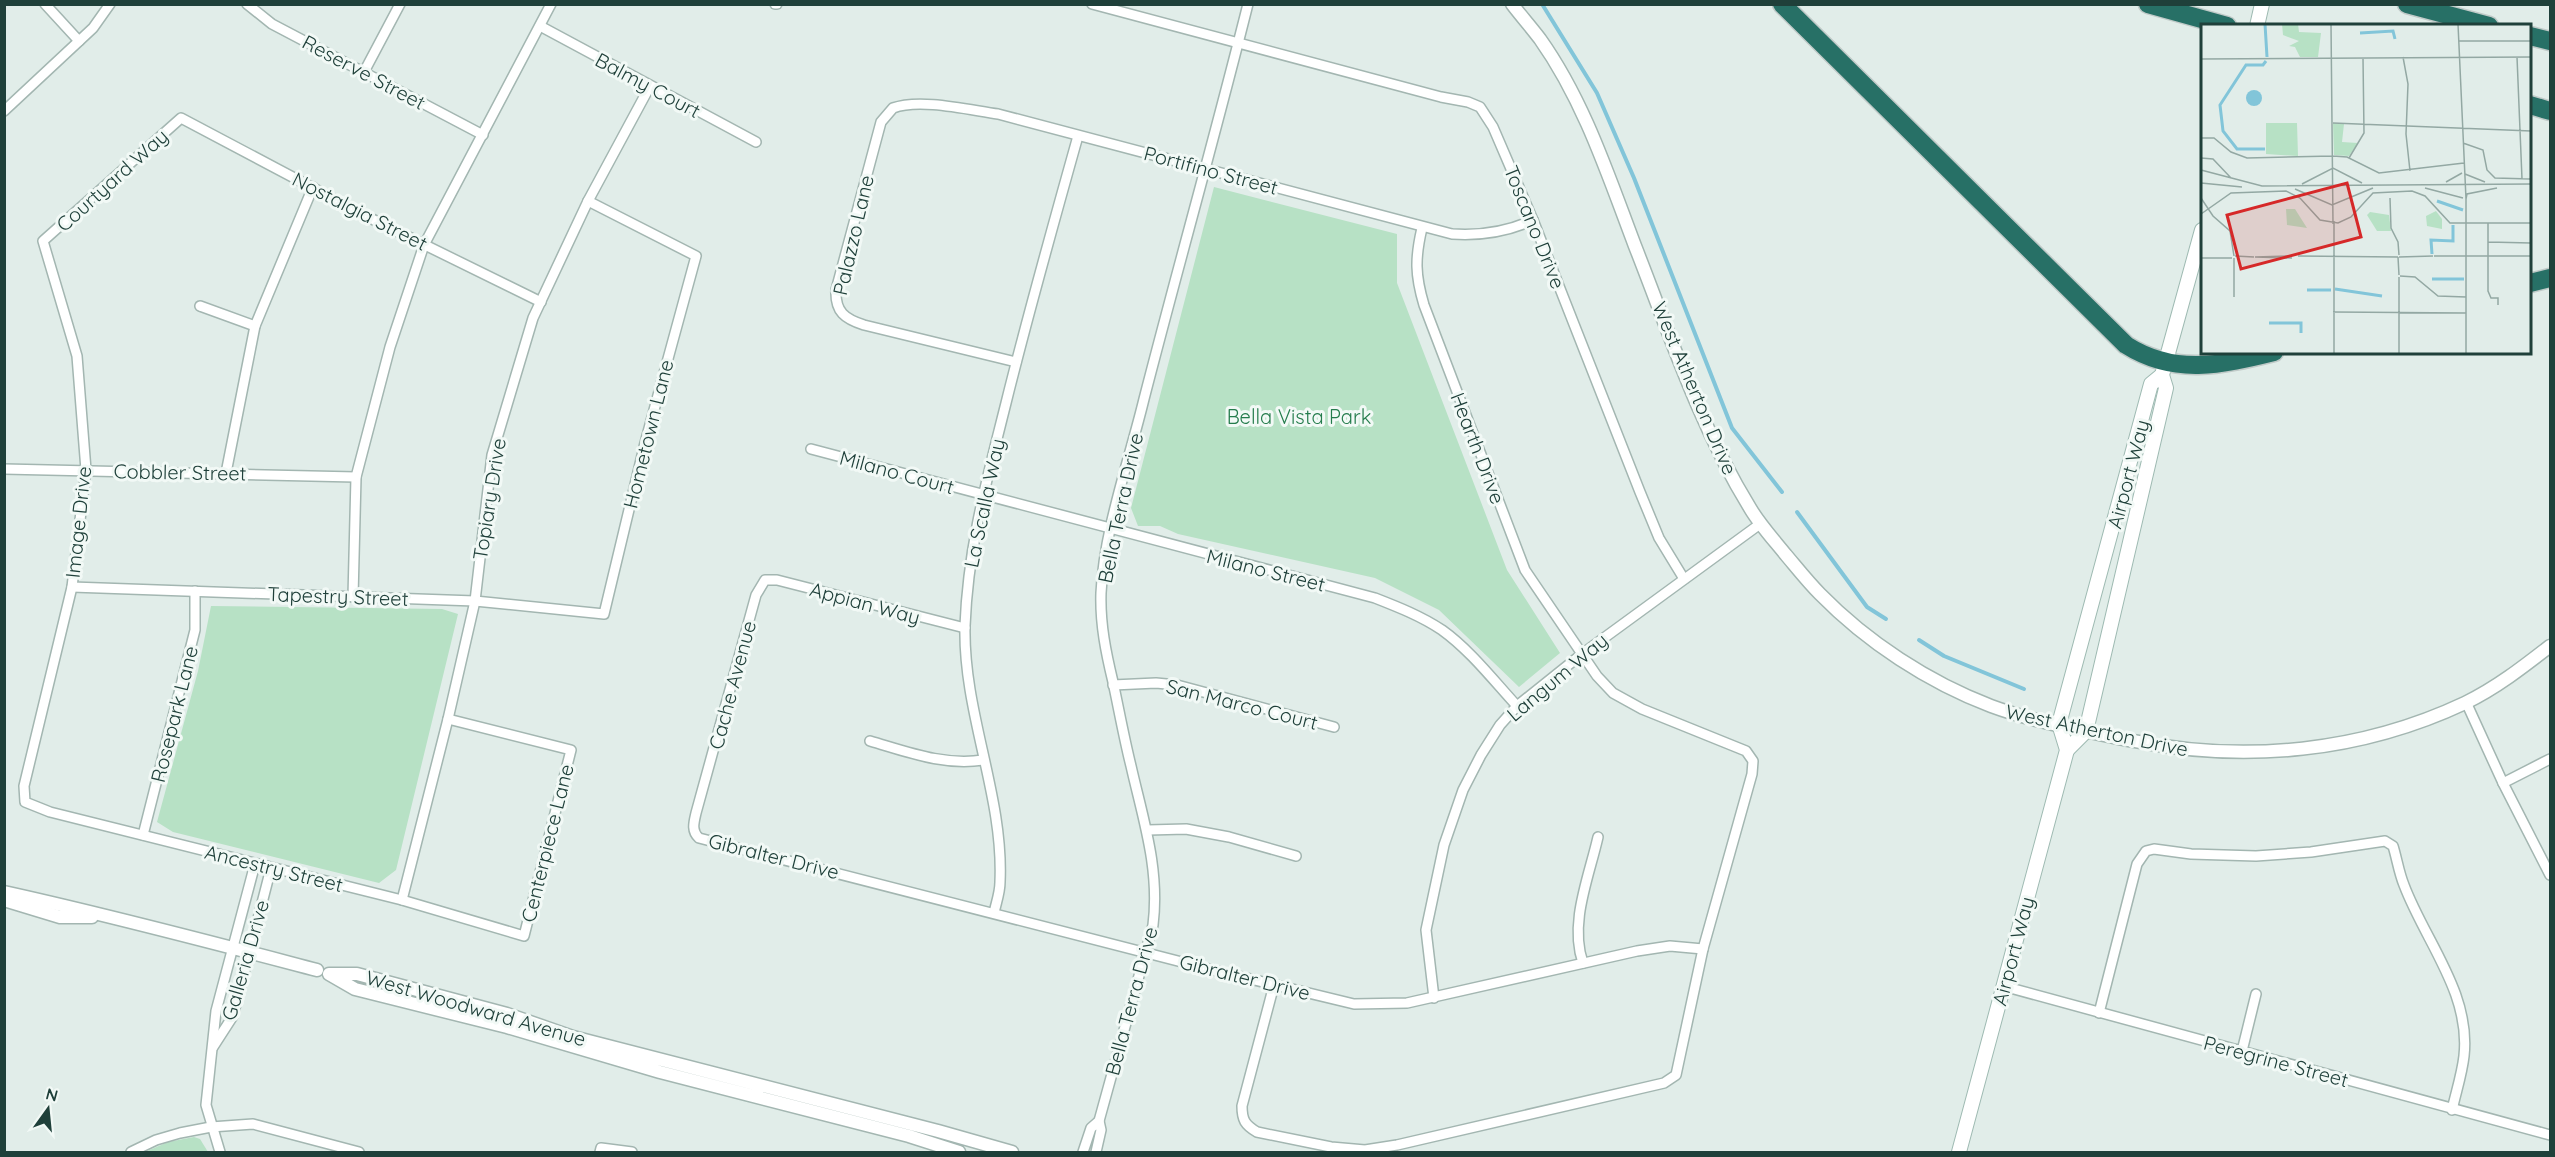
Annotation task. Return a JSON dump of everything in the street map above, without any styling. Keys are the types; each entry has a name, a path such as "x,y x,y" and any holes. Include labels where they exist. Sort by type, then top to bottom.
{"highway":[{"path":"1782,4 2126,345 2164,368 2210,366 2265,354"},
{"path":"2148,4 2220,24"},
{"path":"2407,4 2482,24"},
{"path":"2531,36 2550,41"},
{"path":"2531,106 2550,111"},
{"path":"2531,283 2550,278"}],"main road":[{"path":"2257,24 2262,4"},
{"name":"Airport Way","path":"1959,1152 2067,750 2086,731 2166,388 2164,368 2201,234"},
{"name":"Airport Way","path":"2059,724 2151,384 2164,368"},
{"path":"2059,724 2067,750"}],"street":[{"path":"45,4 79,41"},
{"path":"4,111 93,28 110,4"},
{"name":"Reserve Street","path":"247,4 272,24 483,135"},
{"path":"364,72 400,4"},
{"path":"353,597 356,477 390,347 424,245 551,4"},
{"name":"Toscano Drive","path":"1092,4 1480,107 1493,127 1533,220 1659,538 1684,579"},
{"name":"Bella Terra Drive","path":"1096,1152 1101,1130 1099,1121 1155,911 1148,830 1131,767 1101,617 1102,582 1111,530 1248,4"},
{"name":"West Atherton Drive","path":"1512,4 1541,40 1594,136 1695,399 1726,466 1760,524 1819,593 1860,629 1901,659 1942,684 1988,705 2030,720 2193,751 2245,753 2301,750 2363,739 2422,720 2466,702 2505,680 2550,646"},
{"name":"Balmy Court","path":"540,26 756,142"},
{"name":"Topiary Drive","path":"402,900 475,601 492,455 533,318 588,201 650,86"},
{"name":"Portifino Street","path":"887,113 898,106 954,107 998,114 1422,228 1467,235 1514,229 1533,220"},
{"name":"Palazzo Lane","path":"887,113 881,122 836,290 836,302 840,313 849,320 1016,362"},
{"name":"Nostalgia Street","path":"181,118 424,245 541,302"},
{"name":"Courtyard Way","path":"43,241 181,118"},
{"name":"La Scalla Way","path":"994,913 1000,885 1000,858 995,818 971,694 965,628 972,542 1016,362 1078,136"},
{"path":"226,473 255,326 313,188"},
{"name":"Hometown Lane","path":"588,201 696,256 645,443 604,614"},
{"name":"Hearth Drive","path":"1422,228 1415,255 1417,281 1424,305 1525,570 1582,654 1612,693 1675,724 1734,745 1746,751 1753,761 1752,774 1703,949"},
{"name":"Image Drive","path":"25,802 24,786 72,587 86,470 77,357 43,241"},
{"path":"200,306 255,326"},
{"name":"Milano Court","path":"811,449 983,495"},
{"name":"Cobbler Street","path":"4,469 356,477"},
{"name":"Milano Street","path":"983,495 1345,589 1399,607 1442,631 1463,649 1517,705"},
{"name":"Langum Way","path":"1434,998 1426,930 1444,845 1463,790 1500,725 1517,705 1582,654 1760,524"},
{"name":"Appian Way","path":"765,580 777,580 965,628"},
{"name":"Cache Avenue","path":"703,792 756,595 765,580"},
{"name":"Tapestry Street","path":"72,587 475,601 604,614"},
{"name":"Rosepark Lane","path":"143,835 195,630 195,591"},
{"name":"San Marco Court","path":"1113,685 1156,683 1177,685 1334,727"},
{"path":"2466,702 2503,783 2550,875"},
{"name":"Centerpiece Lane","path":"448,719 571,750 524,936"},
{"path":"870,741 940,760 964,763 983,760"},
{"path":"2503,783 2550,759"},
{"name":"Gibralter Drive","path":"703,792 694,826 695,834 699,838 1354,1004 1407,1004 1583,963 1670,946 1703,949"},
{"name":"Ancestry Street","path":"25,802 51,812 402,900 524,936"},
{"path":"1148,830 1186,829 1229,837 1296,856"},
{"path":"1583,963 1577,946 1577,927 1598,837"},
{"path":"2099,1013 2137,864 2146,851 2154,849 2191,854 2256,856 2311,852 2385,841 2393,846 2404,885 2454,989 2460,1010 2464,1032 2464,1056 2452,1110"},
{"name":"Galleria Drive","path":"220,1152 206,1105 216,1011 255,864"},
{"name":"Galleria Drive","path":"212,1049 233,1016 272,868"},
{"path":"4,892 63,904 105,917 317,970"},
{"path":"4,900 60,917 105,917"},
{"path":"1274,985 1242,1106 1242,1118 1247,1126 1257,1132 1331,1147 1365,1150 1397,1145 1664,1083 1676,1075 1703,949"},
{"name":"West Woodward Avenue","path":"959,1152 909,1136 660,1072 507,1028 356,989 329,974 357,974 507,1014 573,1037 1011,1152"},
{"name":"Peregrine Street","path":"2003,986 2550,1135"},
{"path":"2242,1051 2256,994"},
{"name":"Bella Terra Drive","path":"1083,1152 1091,1128 1099,1121"},
{"path":"130,1152 156,1140 211,1127 253,1124 359,1152"},
{"path":"600,1152 602,1148 632,1152"}],"green space":[{"name":"Bella Vista Park","path":"1214,187 1397,234 1397,283 1507,570 1560,653 1519,687 1439,610 1375,578 1178,534 1160,526 1138,526 1131,508"},
{"path":"211,606 442,609 458,614 396,870 379,883 173,832 157,822 198,671"},
{"path":"194,1137 200,1139 208,1152 145,1152 168,1142"}],"waterway":[{"path":"1542,4 1597,93 1634,178 1732,428 1782,492"},
{"path":"1797,512 1867,607 1886,619"},
{"path":"1919,640 1944,656 2024,689"}]}
